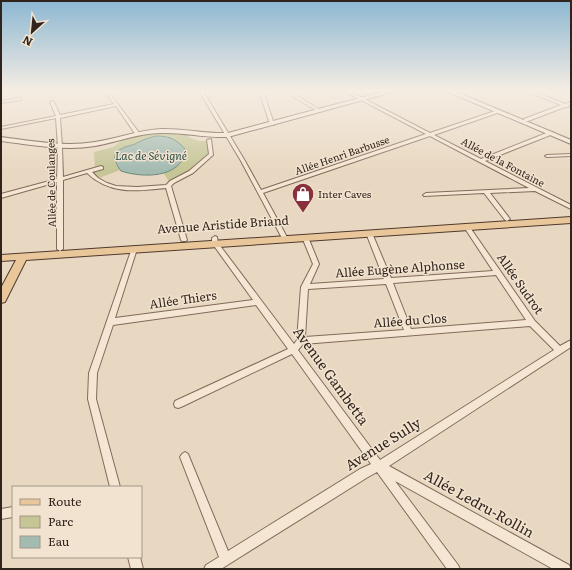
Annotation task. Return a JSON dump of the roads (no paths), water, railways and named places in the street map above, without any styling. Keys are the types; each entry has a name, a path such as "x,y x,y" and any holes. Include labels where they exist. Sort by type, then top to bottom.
{"main road":[{"path":"1,138 60,145 88,145 138,134 160,131 207,136 228,135 296,118"},
{"path":"513,118 571,142"},
{"path":"520,118 571,138"},
{"name":"Avenue Aristide Briand","path":"2,254 134,249 215,240 571,215"},
{"name":"Avenue Aristide Briand","path":"284,236 305,237 571,220"},
{"name":"Avenue Aristide Briand","path":"22,254 60,249 184,240 215,240"},
{"path":"1,299 22,254"}],"street":[{"path":"1,128 50,118"},
{"name":"Allée de Coulanges","path":"58,118 60,145 60,249"},
{"path":"126,118 138,134"},
{"path":"216,118 224,132 228,135 284,236"},
{"path":"270,118 272,124"},
{"name":"Allée de la Fontaine","path":"398,118 571,207"},
{"name":"Allée Henri Barbusse","path":"260,192 481,118"},
{"path":"526,120 532,118"},
{"path":"482,160 551,133"},
{"path":"89,172 95,179 116,187 130,189 168,186 172,182 191,172 212,154 209,140"},
{"path":"547,156 571,155"},
{"path":"1,196 101,168"},
{"path":"168,186 184,240"},
{"path":"426,195 536,189"},
{"path":"486,192 507,219"},
{"name":"Allée Sudrot","path":"467,227 532,323 559,350"},
{"path":"369,233 409,333"},
{"path":"178,404 293,350 302,341 305,287 316,264 305,237"},
{"name":"Avenue Gambetta","path":"215,240 293,350 454,569"},
{"path":"115,486 92,399 93,373 134,249"},
{"name":"Allée Eugène Alphonse","path":"305,287 497,273"},
{"name":"Allée Thiers","path":"110,322 259,302"},
{"name":"Allée du Clos","path":"302,341 532,323"},
{"name":"Avenue Sully","path":"210,569 364,473 379,466 571,343"},
{"path":"185,457 226,559"},
{"name":"Allée Ledru-Rollin","path":"379,466 565,569"},
{"path":"1,514 12,512"},
{"path":"134,558 137,569"}],"water":[{"name":"Lac de Sévigné","path":"156,136 172,139 179,143 186,150 183,160 169,171 160,174 139,175 121,171 115,158 116,153 119,150"}],"place":[{"name":"Inter Caves","path":"303,214"}]}
